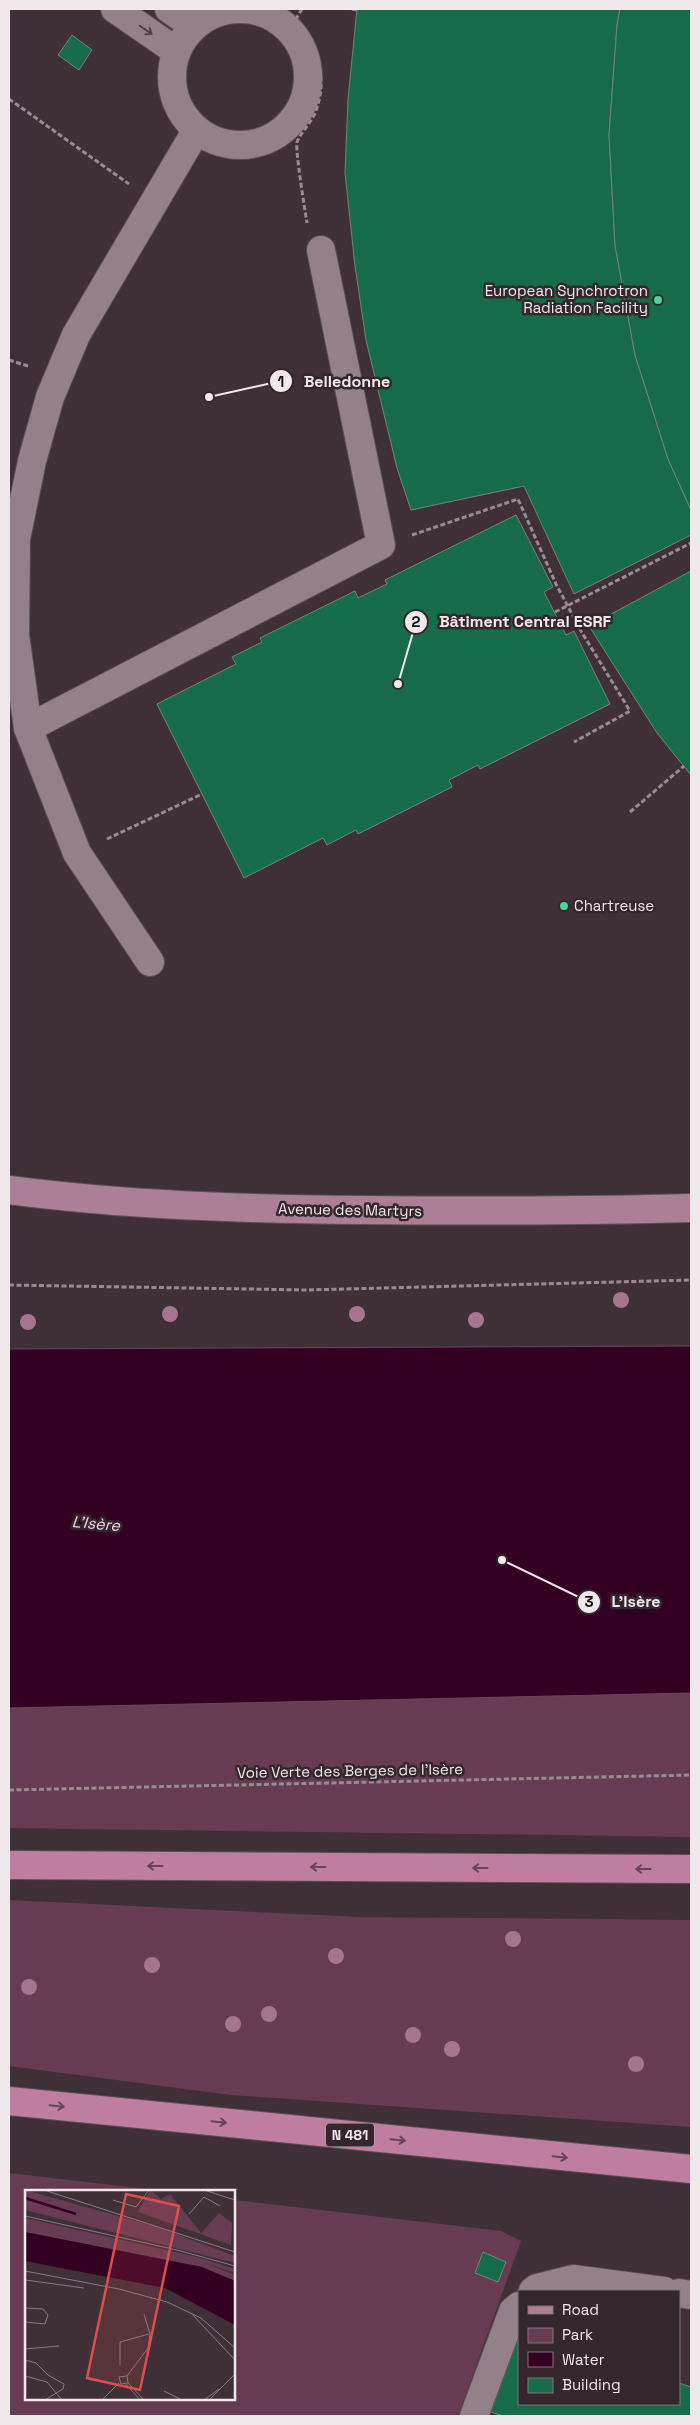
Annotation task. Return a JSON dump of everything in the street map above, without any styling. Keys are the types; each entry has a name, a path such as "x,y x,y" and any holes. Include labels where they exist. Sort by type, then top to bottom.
{"highway":[{"path":"9,1865 691,1869"},
{"name":"N 481","path":"9,2101 691,2169"}],"main road":[{"name":"Avenue des Martyrs","path":"9,1190 70,1198 263,1209 533,1212 691,1208"}],"lane":[{"path":"116,9 176,51"},
{"path":"169,9 194,26"},
{"path":"250,9 262,12 290,13 292,32 302,48 308,71 306,98 294,119 279,134 257,144 227,145 196,131 176,103 171,77 176,51 194,26 222,11 250,9"},
{"path":"150,962 77,853 28,728 15,635 16,539 32,461 50,397 76,335 196,131"},
{"path":"28,728 381,545 314,240"},
{"path":"534,2290 573,2279 656,2290"},
{"path":"474,2416 513,2311 518,2307"}],"path":[{"path":"290,13 311,39 319,63 321,92 315,113 296,143 314,240"},
{"path":"9,99 154,201"},
{"path":"381,545 518,499 556,584 581,630 630,711 574,742"},
{"path":"555,612 691,543"},
{"path":"630,812 684,766"},
{"path":"77,853 202,794"},
{"path":"9,1285 307,1290 691,1280"},
{"name":"Voie Verte des Berges de l'Isère","path":"9,1790 691,1776"}],"green space":[{"path":"691,1693 691,1837 9,1828 9,1708"},
{"path":"9,1900 359,1917 691,1920 691,2127 231,2095 9,2066"},
{"path":"9,2173 155,2190 25,2190 25,2400 235,2400 235,2200 501,2231 521,2241 458,2416 9,2416"}],"water":[{"path":"691,1346 691,1693 9,1708 9,1349"}],"building":[{"path":"357,9 620,9 617,25 609,135 615,245 635,355 668,459 691,510 691,535 574,594 524,486 411,510 397,468 366,340 355,266 345,173 348,99"},
{"name":"European Synchrotron Radiation Facility","path":"620,9 691,9 691,510 668,459 635,355 615,245 609,135 617,25"},
{"path":"72,35 92,50 79,70 58,55"},
{"path":"516,515 553,587 544,592 566,635 574,631 610,704 480,769 478,765 449,780 452,787 358,834 356,830 327,845 323,838 244,878 157,704 236,664 232,657 262,642 260,638 355,591 358,598 387,584 385,580"},
{"path":"691,571 691,775 657,733 589,626"},
{"path":"483,2252 506,2262 498,2282 475,2273"},
{"path":"518,2339 518,2405 680,2405 680,2383 691,2387 691,2416 503,2416 491,2412"}],"place":[{"name":"European Synchrotron Radiation Facility","path":"658,300"},
{"name":"Belledonne","path":"209,397"},
{"name":"Bâtiment Central ESRF","path":"398,684"},
{"name":"Chartreuse","path":"564,906"},
{"name":"L'Isère","path":"502,1560"}]}
